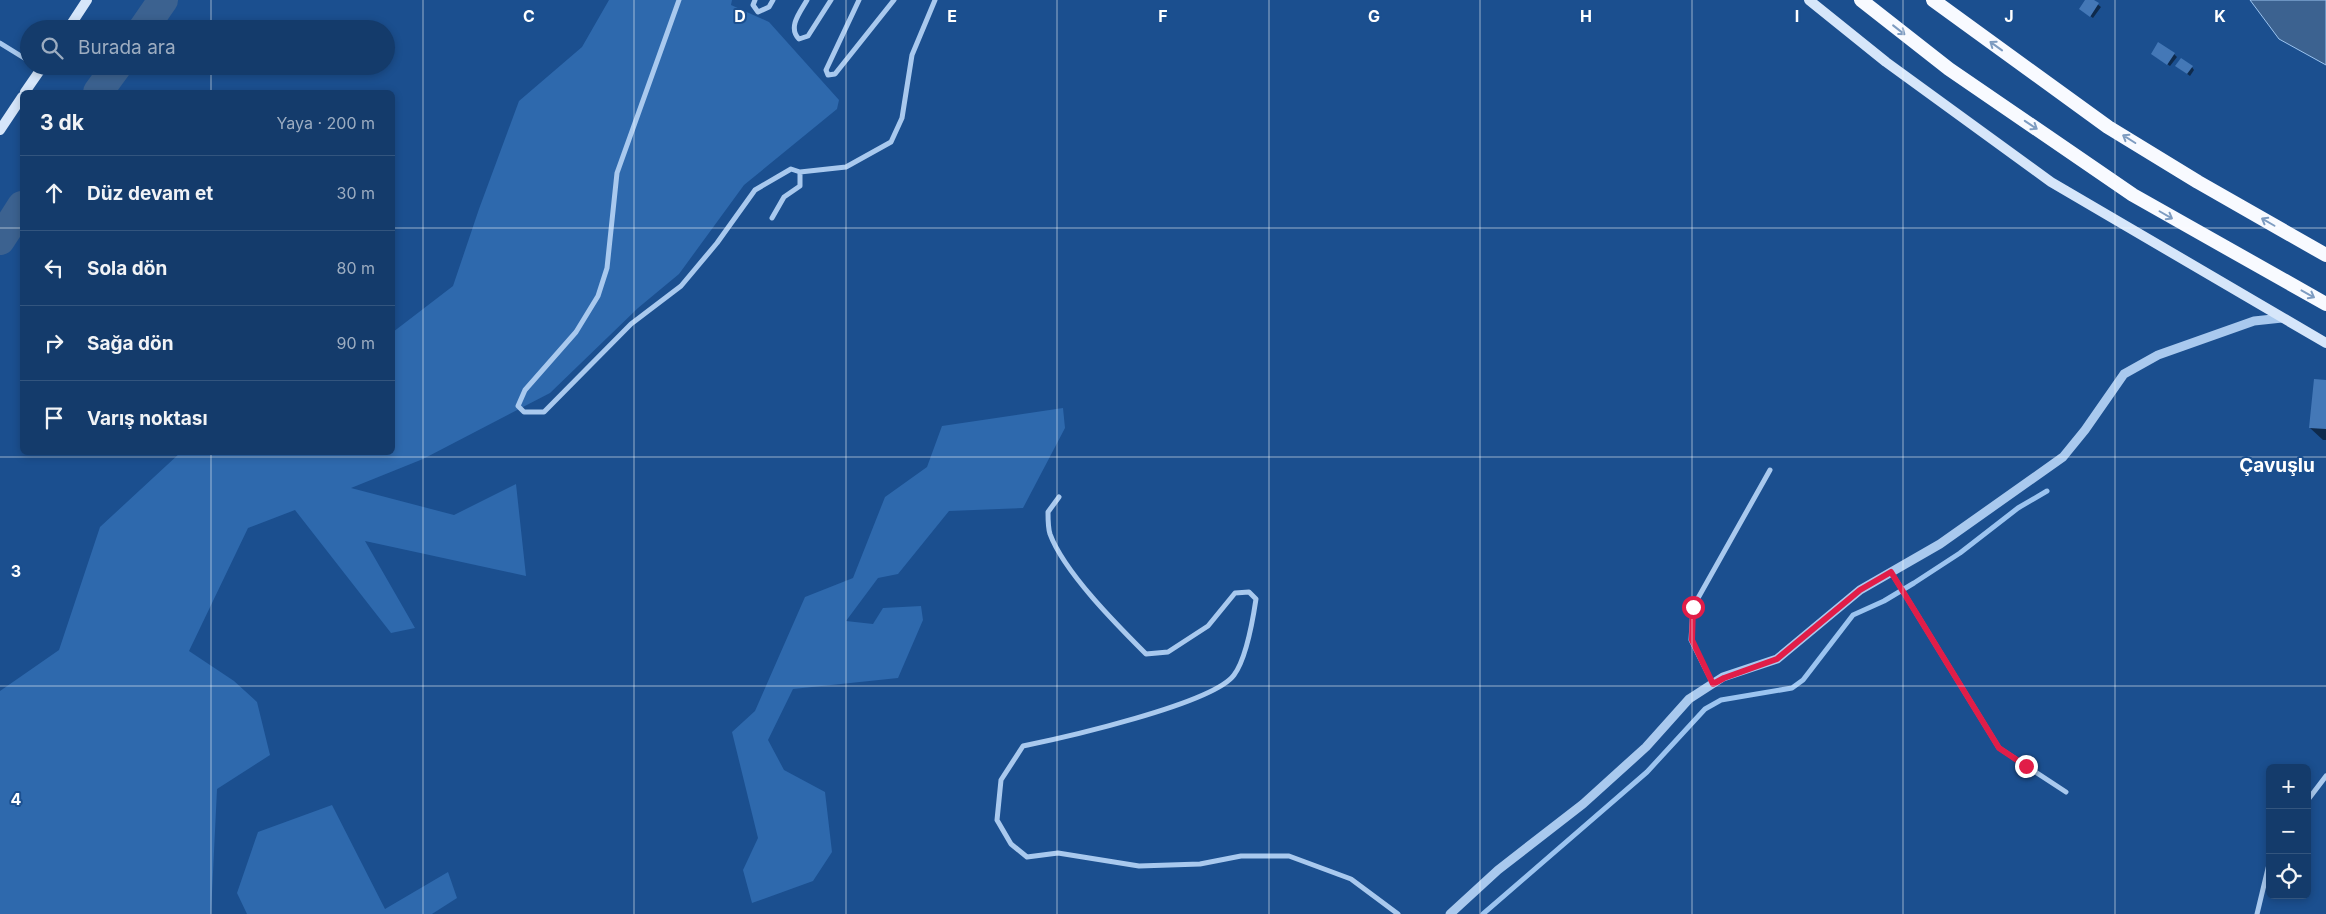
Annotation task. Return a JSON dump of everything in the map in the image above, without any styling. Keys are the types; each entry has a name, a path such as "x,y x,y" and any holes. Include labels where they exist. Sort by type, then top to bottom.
{"highway":[{"path":"1861,0 1949,69 2133,195 2326,304"},
{"path":"1933,0 2108,127 2198,182 2326,255"},
{"path":"2287,232 2326,247"}],"main road":[{"path":"74,20 87,0"},
{"path":"1809,0 1886,62 2051,182 2326,343"},
{"path":"26,90 36,75"},
{"path":"0,130 20,100"}],"street":[{"path":"679,0 616,173 607,268 598,296 576,332 525,390 518,406 524,412 544,412 631,324 681,286 717,243 755,190 790,169 800,172 846,167 891,142 902,118 912,55 935,0"},
{"path":"755,0 753,6 758,12 769,8 773,0"},
{"path":"807,0 794,25 795,35 799,39 808,36 831,0"},
{"path":"859,0 826,70 828,75 835,74 894,0"},
{"path":"0,43 20,55"},
{"path":"772,218 784,198 800,186 800,172"},
{"path":"1453,913 1498,870 1583,804 1646,747 1689,699 1724,678 1777,659 1860,590 1940,544 2063,457 2085,430 2124,374 2158,356 2254,321 2282,318"},
{"path":"1713,684 1692,640 1693,607 1770,470"},
{"path":"1059,496 1048,512 1049,533 1065,562 1117,624 1146,654 1168,652 1208,626 1235,593 1249,592 1256,599 1252,631 1234,676 1218,688 1178,705 1110,725 1023,746 1002,780 999,802 997,820 1011,844 1027,857 1058,853 1139,866 1200,864 1241,856 1289,856 1350,879 1398,914"},
{"path":"1891,572 1914,614 1999,748 2066,792"},
{"path":"2311,796 2326,776"},
{"path":"2257,914 2266,877"}],"shaded area":[{"path":"609,0 732,0 731,5 769,22 839,100 837,109 744,185 679,274 638,308 550,393 423,459 351,488 454,515 516,484 526,576 365,541 415,628 391,633 295,510 248,528 189,651 234,681 257,702 270,755 217,789 211,914 0,914 0,691 59,650 100,527 178,455 395,455 395,330 453,286 519,101 582,47"},
{"path":"2250,0 2326,0 2326,65 2279,39"},
{"path":"1063,408 1065,428 1023,508 949,511 898,574 878,578 846,621 873,624 883,608 921,606 923,620 898,678 793,689 768,740 784,770 825,792 832,852 813,881 752,903 743,870 758,838 732,732 755,711 805,597 853,578 885,497 927,467 942,426"},
{"path":"332,805 385,909 448,872 457,898 432,914 247,914 237,893 258,832"}],"building":[{"path":"2085,0 2094,0 2099,3 2090,17 2079,9"},
{"path":"2158,42 2175,53 2167,65 2151,54"},
{"path":"2181,58 2193,66 2187,74 2175,66"},
{"path":"2314,379 2326,380 2326,429 2309,428"}],"waterway":[{"path":"149,20 163,0"},
{"path":"99,90 110,75"},
{"path":"0,240 20,209"},
{"path":"1483,914 1647,772 1705,709 1721,700 1792,688 1803,680 1853,615 1884,601 1914,583 1960,553 2018,508 2047,491"}],"district":[{"name":"Çavuşlu","path":"2277,465"}],"route":[{"path":"1693,607 1692,640 1713,684 1724,678 1777,659 1860,590 1891,572 1914,614 1999,748 2026,766"}]}
